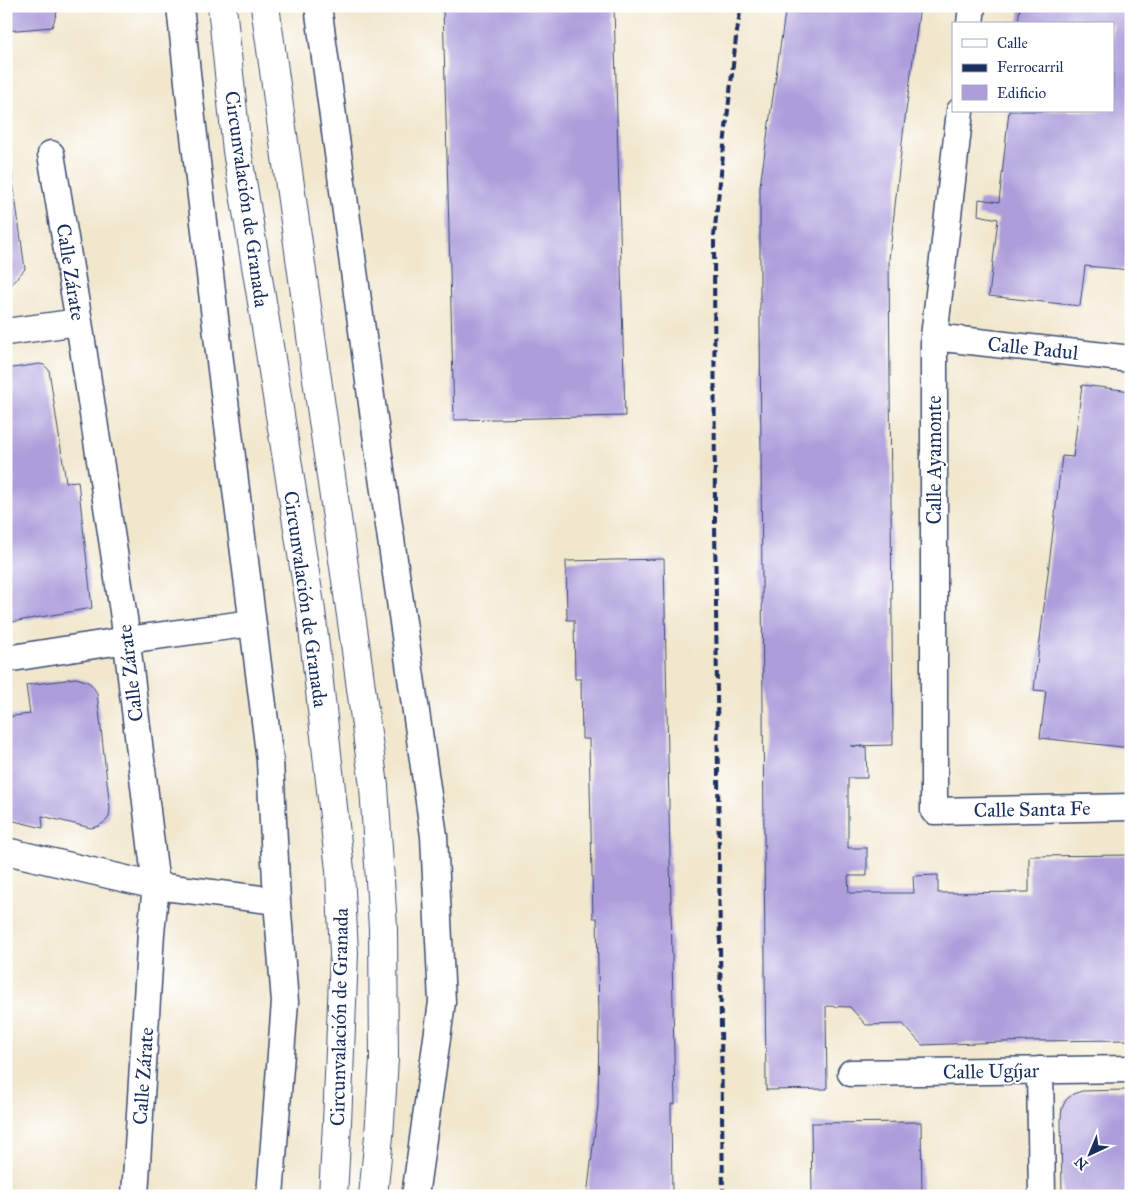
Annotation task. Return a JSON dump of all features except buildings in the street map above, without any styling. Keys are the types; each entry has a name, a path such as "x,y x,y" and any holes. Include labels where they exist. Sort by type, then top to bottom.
{"highway":[{"name":"Circunvalación de Granada","path":"222,6 237,151 310,611 340,870 344,954 333,1196"},
{"name":"Circunvalación de Granada","path":"265,6 374,786 383,928 384,1059 373,1196"}],"street":[{"path":"180,6 252,623 270,761 277,901 286,1002 270,1196"},
{"path":"318,6 381,470 434,836 442,1002 415,1196"},
{"path":"970,22 972,6"},
{"name":"Calle Ayamonte","path":"934,811 934,337 960,112"},
{"name":"Calle Zárate","path":"51,154 79,322 127,640 156,886 135,1196"},
{"path":"6,332 79,322"},
{"name":"Calle Padul","path":"934,337 1131,359"},
{"path":"6,659 252,623"},
{"name":"Calle Santa Fe","path":"934,811 1131,807"},
{"path":"6,851 156,886 277,901"},
{"name":"Calle Ugíjar","path":"851,1073 1131,1069"},
{"path":"1040,1070 1042,1196"}],"railway":[{"path":"723,1196 715,523 714,236 741,6"}]}
